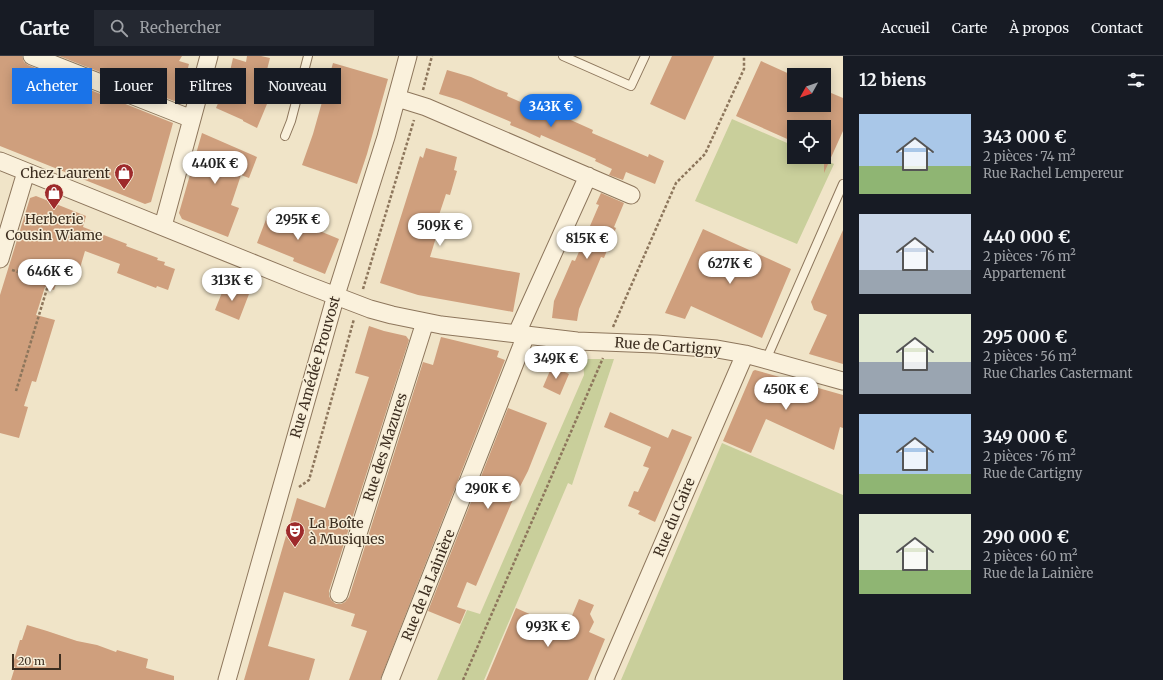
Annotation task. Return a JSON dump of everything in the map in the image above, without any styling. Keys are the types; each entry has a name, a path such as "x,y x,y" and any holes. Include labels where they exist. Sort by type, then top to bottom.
{"street":[{"path":"32,56 192,119"},
{"path":"163,226 209,56"},
{"name":"Rue Amédée Prouvost","path":"227,680 336,295 386,137 408,56"},
{"path":"397,98 419,104 631,195"},
{"name":"Rue de Cartigny","path":"0,161 358,304 392,315 466,328 585,341 656,344 717,349 744,354 843,381"},
{"path":"4,264 26,172"},
{"name":"Rue de la Lainière","path":"390,680 522,334 588,176"},
{"name":"Rue des Mazures","path":"338,594 425,322"},
{"name":"Rue du Caire","path":"604,680 744,354"}],"lane":[{"path":"285,136 308,56"},
{"path":"563,56 631,86 645,56"},
{"path":"766,360 843,184"}],"path":[{"path":"298,488 309,480 358,304 419,104 432,56"},
{"path":"463,680 676,183 705,154 744,69 744,56"},
{"path":"4,264 49,282 16,391"}],"green space":[{"path":"732,119 787,143 787,164 831,164 831,163 834,164 797,244 695,201"},
{"path":"583,359 614,359 572,485 568,483 484,680 437,680 467,610 480,614 584,375"},
{"path":"722,443 843,495 843,680 621,680"}],"building":[{"path":"0,56 22,56 24,62 36,68 12,68 12,104 92,104 92,91 100,94 100,104 126,104 173,123 151,202 145,204 0,146"},
{"path":"59,56 182,56 179,61 189,64 188,68 175,68 174,101 167,98 167,68 100,68 100,72"},
{"path":"247,56 261,56 270,58 267,68 254,68 254,104 267,104 257,128 216,108 218,104 246,104 246,68 231,68 233,58 246,62"},
{"path":"672,56 714,56 685,120 650,104"},
{"path":"761,61 787,73 787,112 831,112 831,93 843,98 843,131 831,158 831,120 787,120 787,139 736,116"},
{"path":"333,63 388,79 357,184 302,165 321,104 341,104 341,68 332,68"},
{"path":"447,70 471,77 508,93 507,96 562,120 564,117 593,130 592,133 648,157 649,154 664,161 655,184 626,172 623,180 609,175 612,169 595,161 596,159 541,135 540,138 510,125 511,122 459,100 439,94"},
{"path":"202,133 257,157 249,178 241,175 231,205 239,208 228,237 182,219 179,213"},
{"path":"426,148 457,157 454,170 457,171 450,195 446,194 434,230 438,231 430,257 520,273 513,312 418,295 380,283 420,156 423,158"},
{"path":"824,164 828,164 824,173"},
{"path":"601,193 624,203 614,227 616,228 604,258 601,257 579,309 577,321 552,318 554,301 572,260 575,261 599,205 596,204"},
{"path":"36,196 86,216 83,227 158,258 157,260 165,262 164,265 175,269 168,290 157,286 156,288 117,273 120,264 85,251 80,268 63,263 54,290 45,287 36,315 55,320 36,382 32,381 24,406 28,407 19,438 0,433 0,295 30,198"},
{"path":"270,209 339,239 325,274 293,261 294,258 257,243"},
{"path":"703,229 791,269 762,338 691,306 685,319 665,313"},
{"path":"843,230 843,364 809,354 827,315 814,310 811,302"},
{"path":"225,285 249,294 239,320 215,310"},
{"path":"369,326 406,336 409,340 329,591 331,600 336,604 345,602 349,597 423,362 433,365 441,337 499,351 497,357 505,360 380,680 349,680 367,631 351,626 355,614 284,592 268,646 315,659 309,680 244,680 297,498 325,508 369,377 355,373"},
{"path":"552,366 569,374 560,395 543,387"},
{"path":"755,370 843,395 843,428 840,427 834,450 766,419 751,453 723,441 753,371"},
{"path":"508,408 547,423 528,471 511,504 476,586 467,582 457,607 466,610 460,624 428,611"},
{"path":"610,412 668,438 672,429 692,437 655,522 638,514 640,511 628,506 634,491 638,492 649,468 643,466 651,447 604,427"},
{"path":"579,599 594,605 590,614 594,622 589,632 605,639 588,680 486,680 516,608 552,624 571,618"},
{"path":"27,625 116,652 117,650 148,659 146,668 174,676 174,680 11,680 15,667 13,666 14,660 20,640 22,640"}],"place":[{"name":"Chez Laurent","path":"124,190"},
{"name":"Herberie Cousin Wiame","path":"54,210"},
{"name":"La Boîte à Musiques","path":"295,548"}]}
